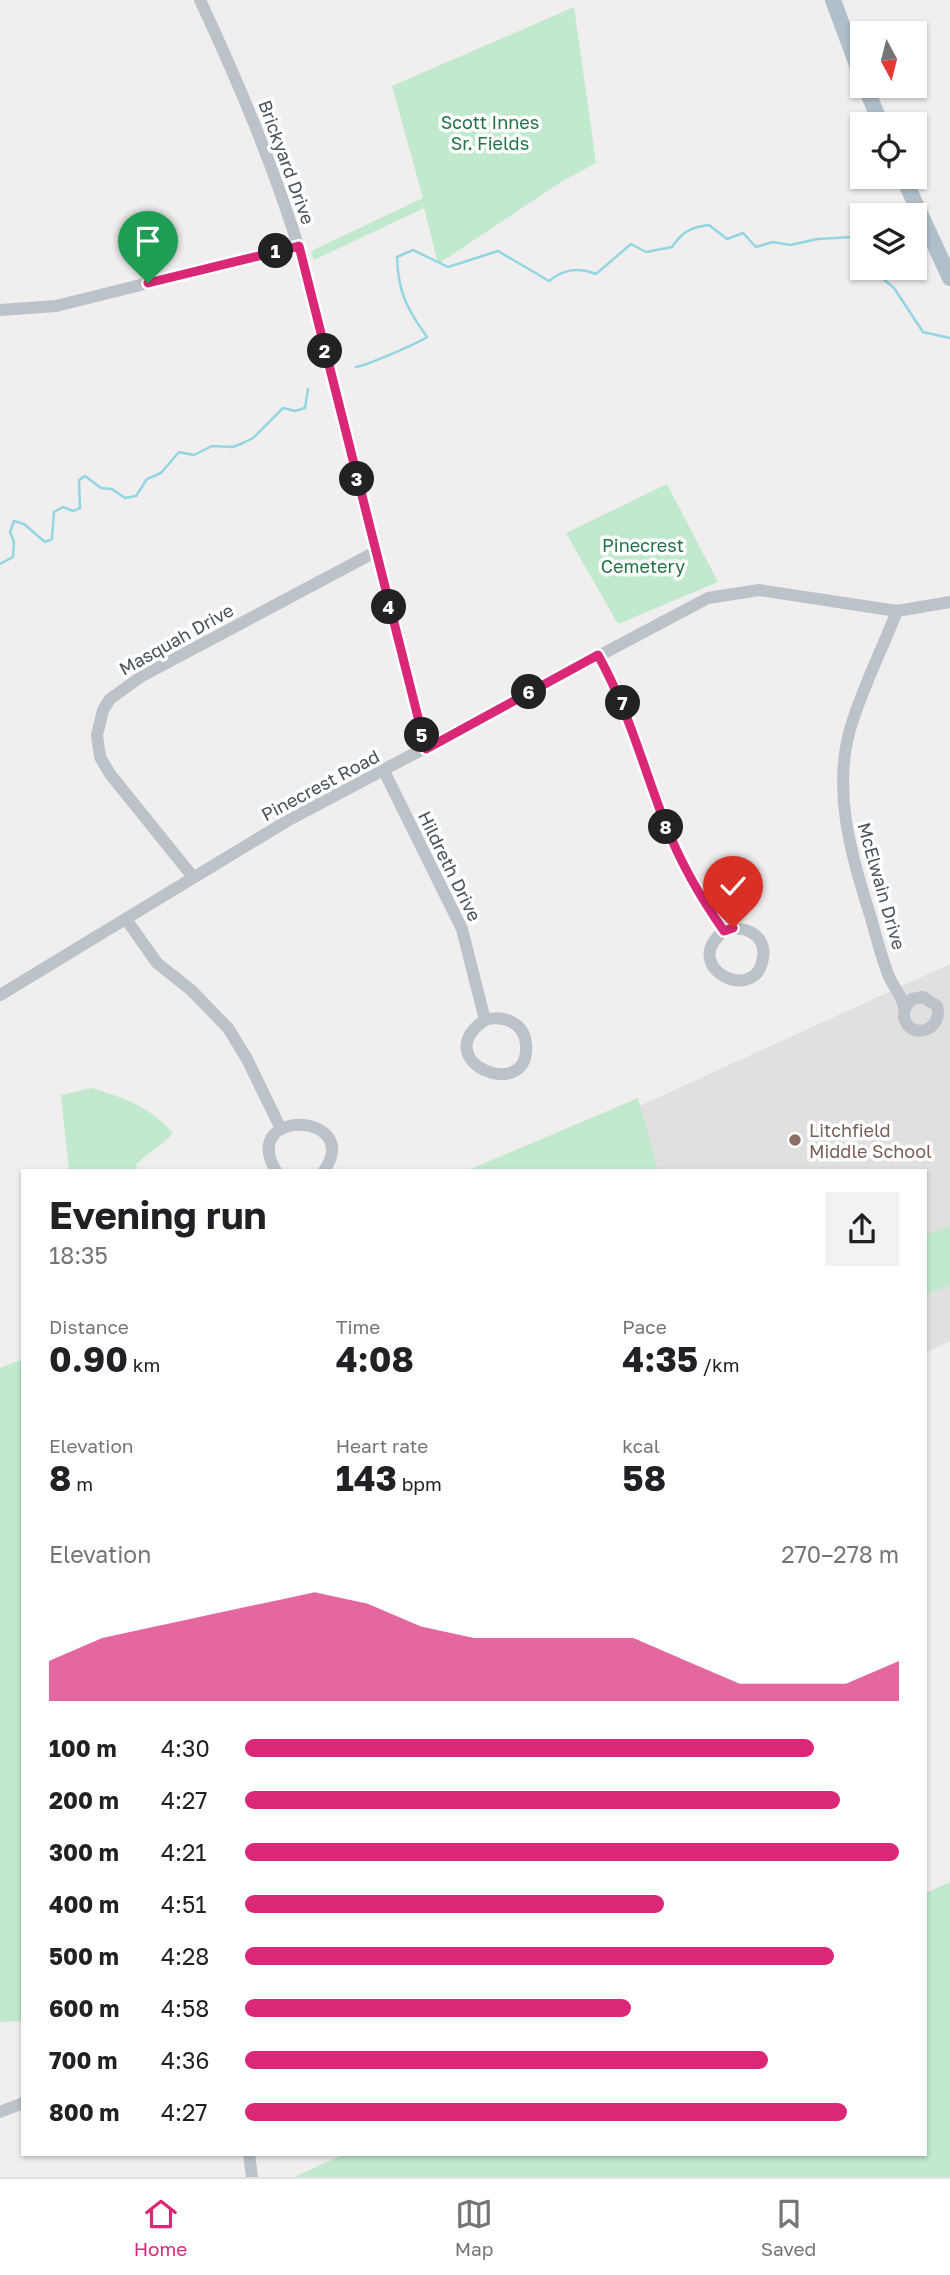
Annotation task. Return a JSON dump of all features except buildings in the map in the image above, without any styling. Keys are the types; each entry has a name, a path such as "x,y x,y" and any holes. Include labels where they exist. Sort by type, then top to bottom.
{"main road":[{"path":"833,0 850,46"},
{"path":"908,189 950,278"}],"street":[{"name":"Brickyard Drive","path":"200,0 262,140 299,246 426,749"},
{"path":"0,310 55,306 299,246"},
{"name":"Masquah Drive","path":"193,877 104,766 97,735 103,710 110,699 142,676 375,552"},
{"name":"Pinecrest Road","path":"0,995 287,821 682,610 733,592 788,593 897,611 950,602"},
{"name":"McElwain Drive","path":"897,611 852,721 846,747 843,798 855,867 888,975 905,1008"},
{"path":"598,655 623,703 676,851 724,931"},
{"name":"Hildreth Drive","path":"384,771 462,929 485,1020"},
{"path":"126,919 157,963 191,990 228,1028 247,1059 281,1129"},
{"path":"742,928 750,931 762,944 763,963 752,977 743,980 726,979 714,968 710,951 717,936 724,931 742,928"},
{"path":"494,1017 512,1022 524,1036 525,1054 521,1063 506,1074 487,1073 472,1061 468,1052 471,1033 485,1020 494,1017"},
{"path":"275,1169 270,1148 281,1129 305,1122 320,1129 331,1150 325,1169"},
{"path":"0,2112 21,2104"},
{"path":"249,2156 252,2177"}],"shaded area":[{"name":"Litchfield Middle School","path":"950,964 950,1341 927,1352 927,1169 648,1169 633,1109"}],"green space":[{"name":"Scott Innes Sr. Fields","path":"574,7 596,163 561,182 438,264 424,208 314,260 311,251 423,198 392,86"},
{"name":"Pinecrest Cemetery","path":"667,484 718,582 618,624 566,533"},
{"path":"92,1088 146,1110 173,1133 136,1165 137,1169 69,1169 61,1095"},
{"path":"638,1098 657,1169 471,1169"},
{"path":"950,1226 950,1286 927,1294 927,1235"},
{"path":"21,1360 21,2021 0,2022 0,1368"},
{"path":"950,1882 950,2177 294,2177 341,2156 927,2156 927,1893"}],"waterway":[{"path":"356,367 427,337 409,309 399,280 397,257 413,250 448,267 498,251 549,281 571,270 596,274 631,244 646,252 672,247 688,231 709,225 727,239 743,233 756,247 773,242 790,245 818,239 850,237"},
{"path":"884,280 894,288 923,332 950,338"},
{"path":"0,564 13,557 14,542 10,532 14,521 24,524 45,542 52,539 54,512 63,507 73,511 80,508 79,480 85,476 101,488 112,489 125,498 136,496 147,479 161,473 179,452 194,455 212,446 233,447 243,443 253,438 283,408 295,411 305,408 308,389"}],"place":[{"name":"Litchfield Middle School","path":"795,1140"}],"route":[{"path":"148,283 299,246 426,749 598,655 627,713 676,851 724,931 733,928"}]}
